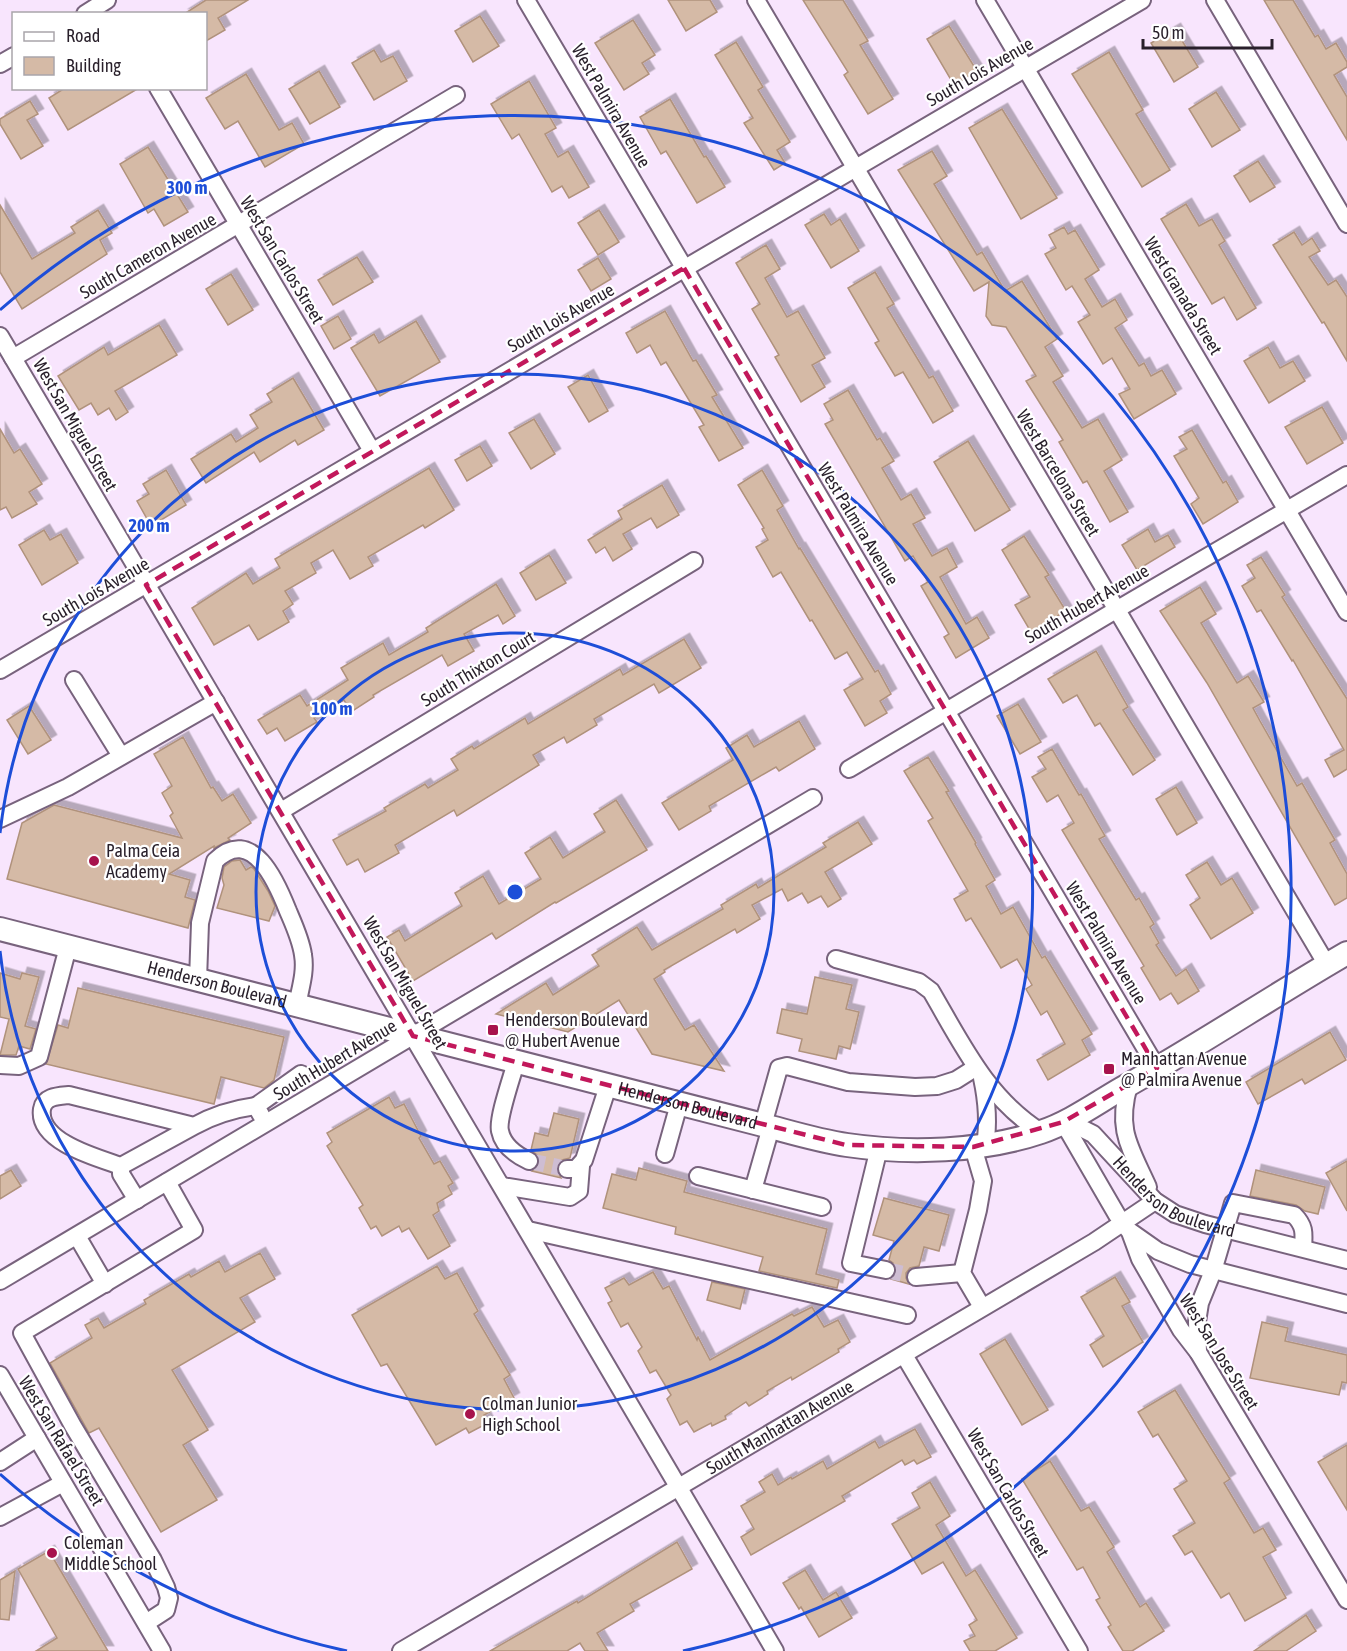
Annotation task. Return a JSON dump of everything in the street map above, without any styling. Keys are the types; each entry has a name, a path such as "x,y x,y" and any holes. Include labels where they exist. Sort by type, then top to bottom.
{"main road":[{"name":"Henderson Boulevard","path":"0,931 846,1145 933,1149 979,1146 1041,1132 1063,1122"},
{"path":"1063,1122 1129,1085 1347,953"}],"street":[{"name":"West Palmira Avenue","path":"526,0 1157,1068"},
{"name":"West Barcelona Street","path":"756,0 1327,965"},
{"name":"West Granada Street","path":"985,0 1347,612"},
{"name":"South Lois Avenue","path":"0,670 1142,0"},
{"path":"1215,0 1347,224"},
{"path":"90,12 108,4"},
{"name":"West San Carlos Street","path":"159,90 372,451"},
{"name":"South Cameron Avenue","path":"13,357 456,95"},
{"name":"West San Miguel Street","path":"0,336 775,1651"},
{"name":"South Hubert Avenue","path":"849,769 1347,475"},
{"name":"South Thixton Court","path":"281,811 694,561"},
{"path":"74,680 122,756"},
{"path":"0,819 68,787 216,702"},
{"name":"South Hubert Avenue","path":"0,1281 813,798"},
{"path":"198,980 200,922 214,861 233,849 242,849 255,855 266,867 283,898 296,930 303,953 304,967 297,1006"},
{"path":"0,1065 19,1066 39,1057 68,947"},
{"path":"836,959 920,982 931,991 978,1073 1007,1107 1041,1132"},
{"path":"516,1062 499,1130 506,1145 519,1157 529,1161"},
{"path":"753,1190 779,1068 787,1066 848,1082 915,1087 937,1086 978,1073"},
{"path":"978,1073 988,1111 988,1131 979,1146 983,1181 962,1273 982,1307"},
{"path":"194,1126 69,1095 48,1099 42,1105 41,1112 46,1126 58,1140 121,1166 205,1120 234,1109 256,1106 301,1074"},
{"path":"1129,1085 1123,1113 1123,1128 1155,1201"},
{"path":"502,1186 570,1197 579,1191 574,1168 608,1086"},
{"path":"665,1154 679,1104"},
{"path":"256,1106 267,1123"},
{"name":"Henderson Boulevard","path":"1063,1122 1093,1134 1155,1201 1175,1214 1346,1259"},
{"name":"West San Jose Street","path":"1063,1122 1126,1228 1146,1269 1181,1330 1198,1352 1347,1600"},
{"path":"879,1148 851,1263 886,1270"},
{"path":"121,1166 121,1174 136,1200"},
{"path":"698,1176 822,1207"},
{"path":"146,1623 166,1610 169,1598 166,1587 153,1560 22,1333 194,1230 167,1182"},
{"name":"South Manhattan Avenue","path":"401,1651 982,1307 1126,1228 1155,1201"},
{"path":"1198,1352 1197,1322 1200,1304 1213,1271 1233,1203 1294,1215 1302,1222 1303,1248"},
{"path":"1126,1228 1158,1251 1213,1271 1347,1304"},
{"path":"528,1230 907,1315"},
{"path":"77,1236 105,1284"},
{"path":"916,1277 962,1273"},
{"name":"West San Carlos Street","path":"904,1354 1078,1651"},
{"name":"West San Rafael Street","path":"0,1375 162,1651"},
{"path":"0,1462 37,1438"},
{"path":"0,1517 63,1483"}],"highlighted area":[{"path":"684,268 1157,1068 1063,1122 973,1147 846,1145 413,1036 146,585"}],"building":[{"path":"206,0 248,0 218,18 225,30 207,40 207,12 187,12"},
{"path":"668,0 710,0 717,12 686,31"},
{"path":"803,0 843,0 868,41 860,45 893,99 868,114 844,75 848,72"},
{"path":"1264,0 1293,0 1315,37 1318,35 1326,49 1336,43 1347,62 1347,67 1334,75 1347,97 1347,140"},
{"path":"480,16 499,46 473,62 455,31"},
{"path":"633,20 655,55 642,63 649,74 624,90 595,43"},
{"path":"949,26 977,71 954,85 927,39"},
{"path":"1175,29 1198,67 1174,82 1151,43"},
{"path":"736,42 763,87 758,90 790,142 777,150 785,163 774,170 744,123 753,118 715,55"},
{"path":"374,50 381,62 393,56 407,81 374,100 352,63"},
{"path":"1109,52 1143,110 1136,114 1170,170 1142,187 1072,74"},
{"path":"319,71 340,107 310,124 289,89"},
{"path":"246,74 279,130 292,123 304,144 265,167 238,121 225,129 206,98"},
{"path":"529,81 556,128 545,134 558,157 568,151 589,187 569,198 562,186 552,192 519,134 512,139 491,104"},
{"path":"62,90 136,90 68,130 49,98"},
{"path":"1216,92 1240,130 1212,147 1189,109"},
{"path":"670,99 704,157 706,156 725,187 697,203 666,151 661,154 640,117"},
{"path":"30,101 38,114 27,120 43,146 21,159 0,124 0,119"},
{"path":"1002,109 1057,198 1021,219 969,128"},
{"path":"148,147 188,212 164,226 154,209 148,213 120,164"},
{"path":"932,151 947,176 934,184 977,255 982,252 1005,291 1022,281 1057,339 1045,347 1063,376 1053,382 1082,428 1098,419 1122,460 1104,471 1128,512 1110,522 1087,481 1083,483 1059,442 1063,440 1026,381 1036,376 1006,327 992,325 986,316 989,282 974,291 898,170"},
{"path":"1258,161 1275,187 1250,202 1234,176"},
{"path":"1186,204 1199,226 1212,219 1225,241 1219,245 1256,308 1237,320 1224,297 1212,304 1161,219"},
{"path":"0,205 32,259 75,233 71,227 98,210 112,233 100,240 107,254 22,309 0,272"},
{"path":"599,210 619,242 598,255 578,223"},
{"path":"824,214 831,225 840,219 859,251 831,268 805,225"},
{"path":"1064,227 1068,234 1075,230 1099,270 1085,279 1102,307 1115,299 1127,320 1115,328 1139,366 1144,363 1151,376 1162,370 1176,394 1134,419 1119,394 1130,389 1112,358 1103,364 1078,322 1090,315 1072,286 1066,290 1045,254 1056,248 1049,235"},
{"path":"1294,232 1302,245 1312,238 1320,251 1309,257 1328,285 1336,280 1347,297 1347,361 1273,245"},
{"path":"766,245 780,269 765,278 787,317 798,311 825,358 812,365 825,387 801,402 775,357 779,355 752,309 760,304 736,263"},
{"path":"357,257 373,282 333,305 318,280"},
{"path":"598,258 611,279 591,291 578,270"},
{"path":"875,272 894,304 887,308 929,378 933,376 953,411 933,423 903,372 895,376 875,343 879,341 848,288"},
{"path":"231,274 253,310 228,325 206,289"},
{"path":"665,311 693,361 696,360 717,395 712,397 743,448 719,461 699,427 704,425 666,362 661,365 650,345 637,353 626,333"},
{"path":"338,316 351,339 334,349 321,326"},
{"path":"416,321 440,362 380,396 351,348 374,334 379,343"},
{"path":"159,325 177,355 115,391 128,412 116,420 109,408 98,415 91,403 79,410 58,376 104,347 108,355"},
{"path":"1268,347 1280,368 1293,361 1305,381 1269,403 1244,361"},
{"path":"588,375 608,411 589,422 568,387"},
{"path":"293,378 324,430 298,445 295,440 260,462 254,452 206,483 191,459 231,434 236,442 258,428 250,415 272,402 267,394"},
{"path":"848,390 877,440 880,438 894,461 882,468 901,500 911,494 925,518 913,524 932,556 947,548 957,567 940,577 966,624 977,617 989,638 956,658 944,637 949,634 921,586 928,582 913,556 905,561 825,424 833,420 824,404"},
{"path":"1322,407 1343,443 1307,464 1285,427"},
{"path":"534,419 555,454 531,469 509,433"},
{"path":"0,429 14,453 20,449 42,484 29,492 37,504 12,518 6,507 0,510"},
{"path":"1192,430 1223,483 1226,481 1238,502 1203,524 1191,504 1199,498 1174,456 1187,449 1179,437"},
{"path":"968,441 1010,510 975,531 934,462"},
{"path":"480,446 492,466 467,481 455,460"},
{"path":"429,468 454,510 425,528 423,525 368,557 373,566 350,579 333,550 311,563 316,573 285,591 293,604 283,611 289,622 258,640 249,625 214,645 192,608 246,573 253,584 280,568 275,559"},
{"path":"166,470 186,505 151,526 137,501 149,494 143,484"},
{"path":"762,470 783,506 777,510 799,549 875,672 878,670 891,694 880,701 887,713 865,726 844,690 863,679 847,652 835,659 781,572 773,577 756,547 768,540 762,529 764,528 738,485"},
{"path":"662,485 679,515 657,528 651,518 623,534 632,549 613,561 605,547 596,553 588,540 622,519 618,511"},
{"path":"1148,529 1155,542 1168,535 1175,547 1137,570 1122,545"},
{"path":"44,530 50,540 61,534 78,563 42,585 19,545"},
{"path":"1024,536 1049,575 1045,577 1066,611 1031,632 1015,605 1030,597 1002,550"},
{"path":"549,555 566,583 536,600 520,573"},
{"path":"1261,557 1285,595 1282,597 1347,699 1347,769 1334,777 1325,760 1344,750 1293,660 1261,610 1257,612 1242,586 1255,578 1247,565"},
{"path":"496,584 515,616 503,624 498,615 464,634 474,651 448,666 442,655 373,695 374,697 351,712 344,700 314,718 317,722 285,741 277,728 267,734 258,720 300,695 307,706 348,680 341,668 383,643 389,655 428,632 426,628"},
{"path":"1200,587 1216,614 1201,623 1237,683 1248,676 1264,702 1253,708 1297,786 1302,783 1335,840 1330,843 1347,874 1347,898 1335,905 1207,683 1160,611"},
{"path":"684,639 701,668 659,693 654,684 594,719 597,725 567,743 564,737 533,755 539,765 457,816 454,810 395,845 399,853 365,872 358,859 347,865 333,840 386,811 384,808 425,784 428,788 458,770 451,759 472,746 474,749 525,718 528,724 620,669 623,675"},
{"path":"1096,651 1128,707 1123,710 1155,760 1133,775 1100,723 1095,726 1077,695 1063,703 1048,679"},
{"path":"1018,704 1041,742 1020,754 997,716"},
{"path":"29,706 51,740 28,754 7,720"},
{"path":"799,721 815,749 779,771 776,767 709,806 711,811 679,830 662,803 733,760 726,748 747,735 754,747"},
{"path":"183,737 211,788 213,787 222,801 233,794 251,823 228,838 230,840 214,848 214,846 169,874 190,880 185,897 195,900 188,928 7,879 22,823 54,805 182,838 170,816 173,813 162,793 172,786 154,754"},
{"path":"1052,749 1105,836 1099,839 1136,900 1139,898 1154,924 1150,927 1159,943 1156,945 1176,976 1186,969 1199,991 1178,1004 1171,993 1160,1000 1141,968 1144,966 1062,830 1074,823 1058,795 1047,802 1032,777 1046,769 1038,757"},
{"path":"928,757 949,791 946,792 995,880 986,886 1001,914 1013,907 1042,958 1045,956 1092,1034 1082,1040 1090,1055 1048,1080 1037,1060 1065,1044 1047,1011 1041,1015 1026,989 1032,985 1017,959 1001,968 971,918 966,921 954,899 968,891 928,821 933,818 904,771"},
{"path":"1176,787 1197,823 1177,835 1156,799"},
{"path":"616,800 647,850 555,902 496,939 492,933 413,981 387,937 399,930 405,941 462,906 455,893 483,876 499,904 541,879 525,853 550,837 563,858 605,832 594,814"},
{"path":"858,822 872,844 825,872 841,899 828,907 821,896 808,903 802,893 788,901 782,889 752,905 760,919 737,933 735,929 664,970 665,972 654,979 685,1030 694,1025 724,1071 652,1054 619,1000 568,1032 496,1014 546,983 553,995 599,966 592,955 637,927 652,950 723,909 721,905 756,884 758,888 826,847 823,843"},
{"path":"240,860 246,870 251,867 254,869 268,891 275,906 269,921 217,908 224,885 222,878 224,867 232,861"},
{"path":"1207,862 1221,885 1232,878 1253,913 1211,939 1190,905 1200,898 1186,875"},
{"path":"0,973 20,979 22,973 39,977 25,1026 36,1029 30,1049 19,1046 16,1055 0,1055 9,1019 0,1017"},
{"path":"815,977 852,985 846,1009 859,1012 850,1049 839,1046 836,1059 799,1051 802,1039 777,1033 782,1009 807,1014"},
{"path":"78,988 284,1037 274,1080 264,1088 221,1077 214,1104 46,1064 58,1025 68,1028"},
{"path":"1330,1032 1346,1060 1305,1084 1302,1079 1258,1104 1246,1082"},
{"path":"389,1097 395,1108 404,1104 434,1164 440,1161 453,1183 448,1186 452,1194 437,1203 439,1211 433,1215 450,1246 428,1259 409,1228 402,1232 399,1226 382,1236 376,1226 371,1229 359,1208 363,1205 327,1146 332,1142 327,1133"},
{"path":"554,1113 579,1119 570,1158 558,1164 557,1170 561,1178 532,1171 538,1166 539,1161 537,1155 531,1150 535,1133 548,1136"},
{"path":"1347,1161 1347,1211 1326,1173"},
{"path":"639,1168 687,1181 684,1192 827,1229 816,1274 839,1280 837,1288 759,1271 763,1257 675,1234 676,1227 603,1208 612,1174 636,1180"},
{"path":"11,1170 21,1186 0,1199 0,1176"},
{"path":"1256,1170 1325,1187 1318,1214 1305,1211 1296,1205 1250,1196"},
{"path":"884,1198 949,1215 939,1251 924,1247 919,1266 910,1268 906,1273 909,1284 891,1279 896,1271 889,1260 894,1241 873,1235"},
{"path":"260,1253 275,1279 240,1298 255,1322 172,1370 208,1430 183,1445 217,1500 161,1532 99,1428 89,1433 50,1363 92,1338 85,1325 98,1318 104,1328 146,1304 144,1300 189,1274 191,1277 219,1261 225,1272"},
{"path":"437,1266 445,1279 457,1273 478,1311 474,1314 510,1375 504,1379 514,1398 484,1415 488,1423 469,1433 466,1428 436,1445 387,1364 381,1366 352,1315"},
{"path":"653,1272 663,1289 669,1286 710,1360 792,1314 794,1316 812,1307 824,1327 838,1320 850,1342 838,1349 839,1352 792,1380 791,1377 767,1391 768,1394 749,1406 746,1402 725,1416 726,1419 712,1426 711,1423 694,1432 687,1421 680,1425 667,1399 671,1395 656,1370 650,1373 638,1351 642,1347 628,1323 621,1327 608,1303 612,1301 605,1288 624,1278 629,1285"},
{"path":"1115,1277 1130,1302 1122,1306 1143,1342 1103,1367 1090,1345 1104,1336 1081,1297"},
{"path":"712,1282 745,1289 740,1309 707,1300"},
{"path":"1262,1322 1288,1328 1285,1341 1347,1355 1347,1383 1342,1382 1339,1395 1250,1378"},
{"path":"1005,1339 1048,1410 1022,1425 980,1354"},
{"path":"1175,1390 1230,1479 1224,1483 1254,1533 1263,1528 1276,1550 1263,1557 1286,1598 1245,1621 1229,1593 1221,1598 1192,1551 1185,1555 1173,1536 1195,1523 1174,1489 1187,1481 1158,1434 1153,1437 1138,1412"},
{"path":"915,1429 931,1457 917,1464 914,1460 905,1465 902,1460 842,1496 845,1501 751,1555 741,1537 754,1529 741,1506 765,1492 759,1482 772,1474 778,1485 823,1461 827,1469 875,1441 879,1448"},
{"path":"1347,1445 1347,1510 1318,1462"},
{"path":"1050,1461 1081,1511 1089,1507 1114,1547 1107,1552 1140,1607 1146,1603 1164,1631 1132,1651 1123,1651 1108,1627 1111,1625 1096,1600 1100,1598 1083,1567 1077,1570 1022,1479"},
{"path":"930,1482 950,1516 936,1525 966,1576 975,1570 1017,1638 995,1651 970,1651 964,1641 975,1636 969,1625 977,1620 943,1562 922,1574 892,1524 920,1508 912,1493"},
{"path":"677,1542 692,1569 630,1604 634,1611 597,1633 608,1651 585,1651 580,1643 567,1651 490,1651 577,1601 578,1603"},
{"path":"49,1551 108,1651 36,1651 57,1638 18,1569"},
{"path":"805,1570 823,1600 836,1592 852,1618 819,1637 783,1583"},
{"path":"15,1571 9,1620 0,1619 0,1580"},
{"path":"1306,1615 1316,1631 1286,1651 1254,1651"}],"tunnel":[{"path":"529,1161 567,1169"},
{"path":"886,1270 916,1277"}],"place":[{"name":"Palma Ceia Academy","path":"94,861"},
{"name":"Henderson Boulevard @ Hubert Avenue","path":"493,1030"},
{"name":"Manhattan Avenue @ Palmira Avenue","path":"1109,1069"},
{"name":"Colman Junior High School","path":"470,1414"},
{"name":"Coleman Middle School","path":"52,1553"}]}
